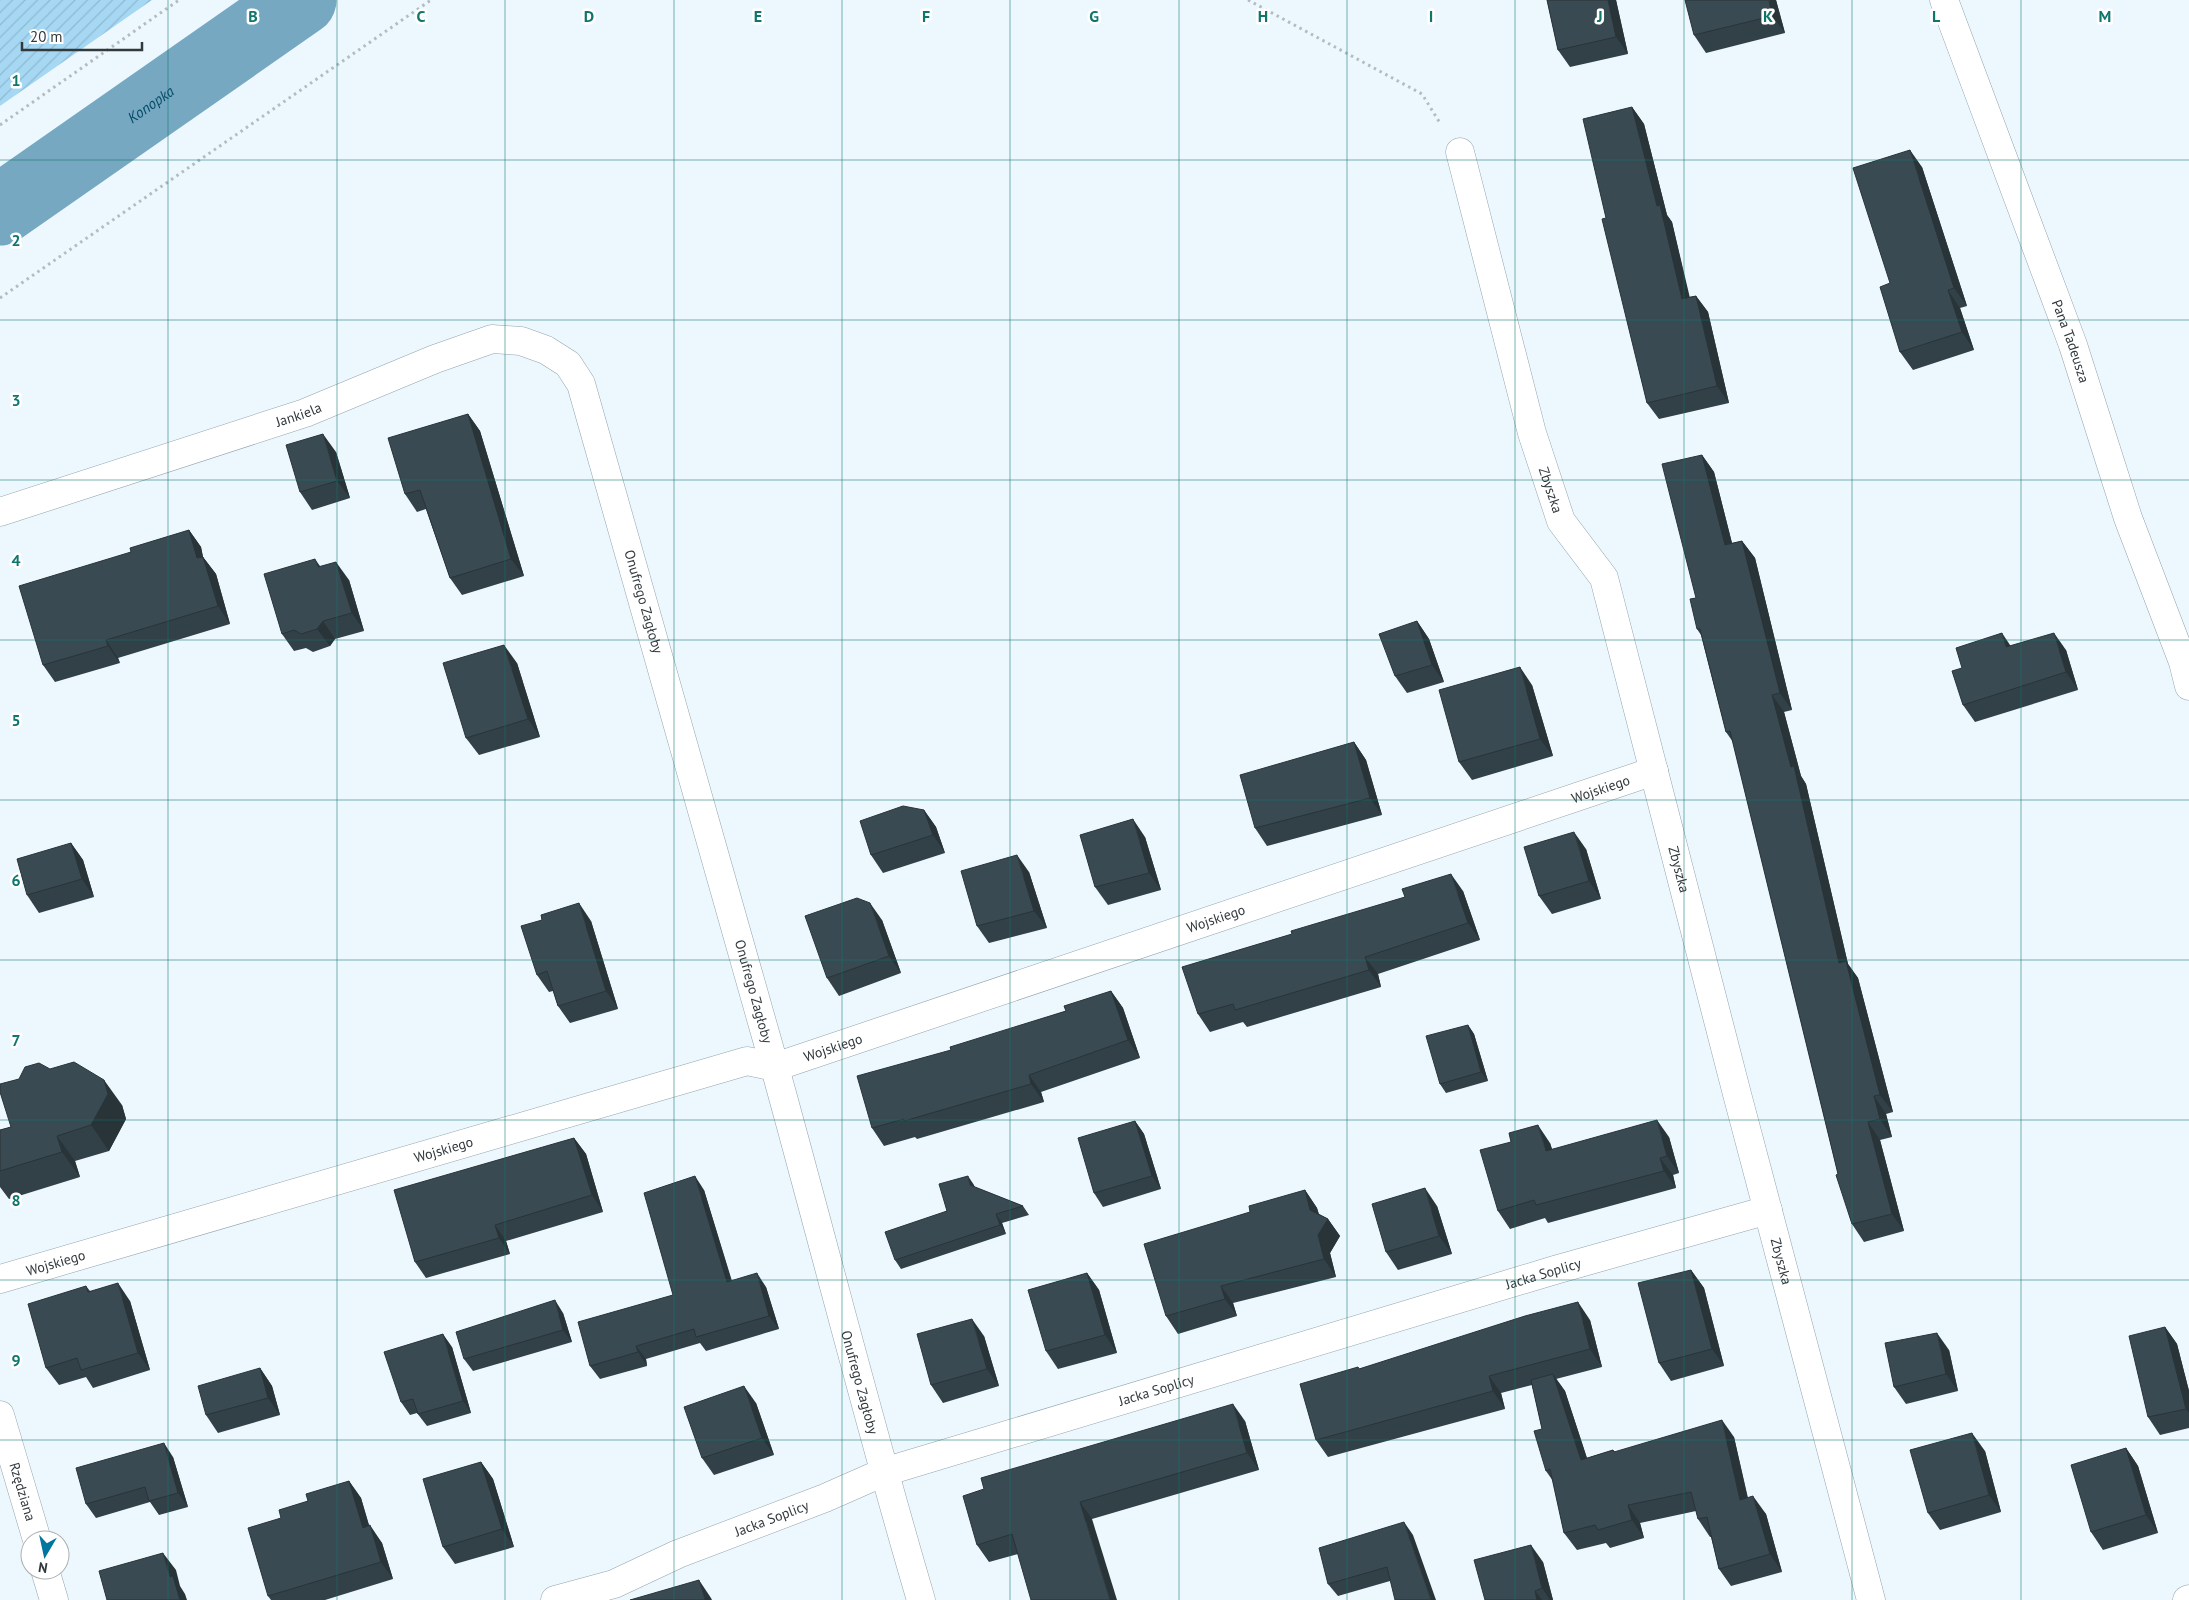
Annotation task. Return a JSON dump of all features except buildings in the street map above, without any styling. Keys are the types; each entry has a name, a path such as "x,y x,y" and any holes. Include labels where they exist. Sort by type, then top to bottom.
{"street":[{"name":"Pana Tadeusza","path":"1944,0 2073,345 2128,518 2183,662 2189,686"},
{"name":"Zbyszka","path":"1460,152 1532,433 1561,521 1604,578 1871,1600"},
{"name":"Jankiela","path":"0,512 305,413 434,359 492,339 521,341 546,350 568,364 581,384"},
{"name":"Onufrego Zagłoby","path":"581,384 664,668 775,1067 884,1472 921,1600"},
{"name":"Wojskiego","path":"0,1279 747,1061 775,1067 1654,771"},
{"name":"Jacka Soplicy","path":"555,1600 614,1584 678,1554 825,1498 884,1472 1555,1270 1768,1210"},
{"name":"Rzędziana","path":"0,1415 20,1475 34,1530"},
{"path":"49,1580 54,1600"}],"path":[{"path":"0,125 179,0"},
{"path":"0,298 431,0"},
{"path":"1248,0 1422,94 1460,152"}],"shaded area":[{"path":"0,0 152,0 0,106"}],"waterway":[{"name":"Konopka","path":"0,210 301,0"}]}
